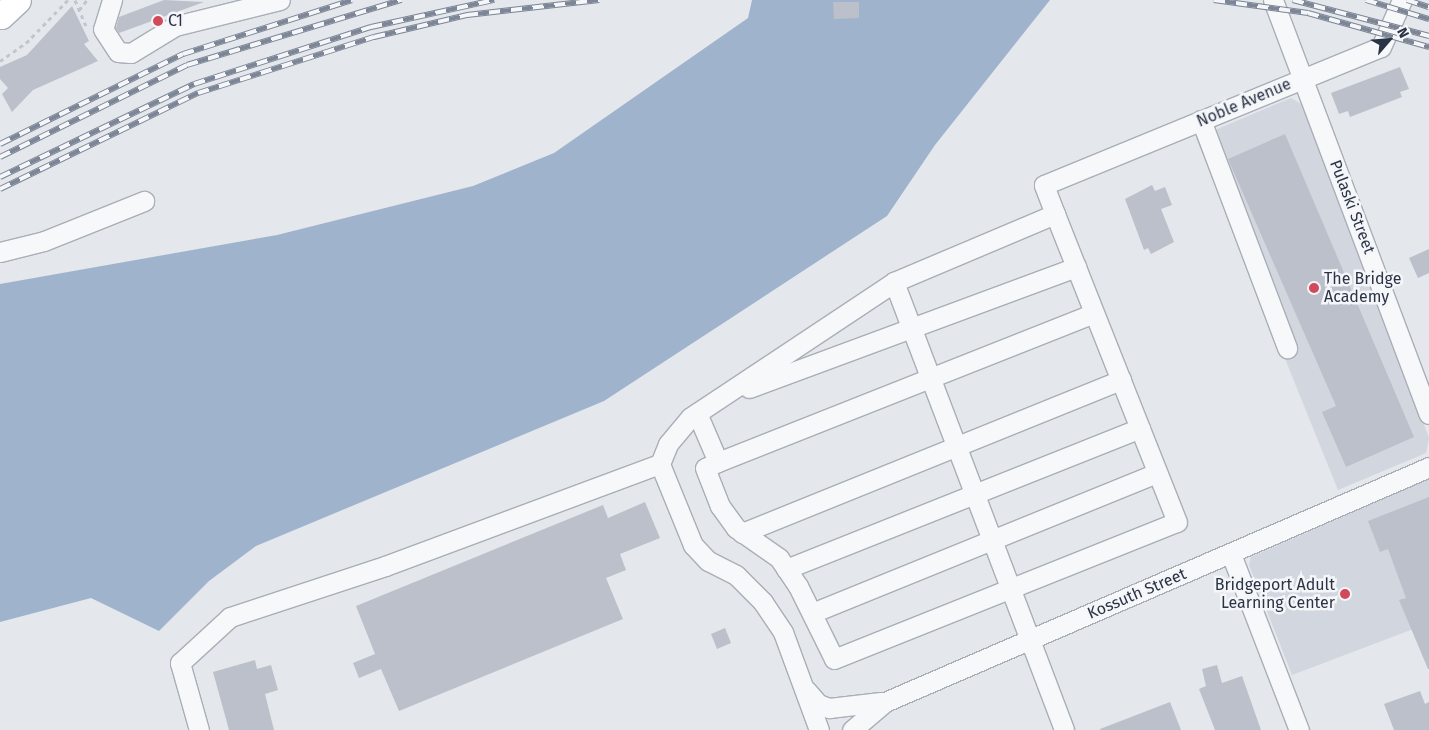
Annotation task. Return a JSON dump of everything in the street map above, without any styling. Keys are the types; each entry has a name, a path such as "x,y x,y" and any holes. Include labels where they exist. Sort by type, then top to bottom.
{"street":[{"path":"112,0 103,29 118,52 131,53 176,26 280,0"},
{"name":"Pulaski Street","path":"1273,0 1429,414"},
{"name":"Noble Avenue","path":"1055,214 1044,185 1381,47 1402,0"},
{"path":"1201,120 1286,348"},
{"path":"0,252 44,241 144,201"},
{"path":"819,730 806,689 783,632 763,602 736,574 708,562 694,545 660,464 668,444 696,413 894,282 1055,214 1177,522 1011,590 834,659 812,613 786,569 742,533 720,506 705,468 1094,313"},
{"path":"718,399 1076,267"},
{"path":"894,282 1064,730"},
{"path":"742,533 1120,380"},
{"path":"696,413 718,462"},
{"path":"786,569 975,496 1140,428"},
{"path":"199,730 180,663 230,617 385,566 660,464"},
{"name":"Kossuth Street","path":"852,730 885,702 1429,467"},
{"path":"812,613 1157,473"},
{"path":"1231,554 1299,730"},
{"path":"806,689 818,704 829,708 885,702"}],"path":[{"path":"0,61 26,43 68,0"},
{"path":"80,10 87,0"}],"shaded area":[{"name":"The Bridge Academy","path":"1291,98 1303,105 1429,438 1426,453 1338,490 1196,138"},
{"name":"Bridgeport Adult Learning Center","path":"1429,479 1429,623 1292,675 1249,565 1251,557"}],"water":[{"path":"752,0 1050,0 935,145 887,216 604,401 256,546 209,581 159,631 91,598 0,622 0,284 277,235 473,186 554,153 748,18"}],"building":[{"path":"164,0 204,2 119,33 116,28 119,17"},
{"path":"833,2 859,2 859,18 834,19"},
{"path":"72,6 89,41 84,44 98,61 33,90 12,112 2,94 8,88 0,79 0,67 27,55"},
{"path":"1400,67 1409,89 1400,92 1402,97 1350,117 1348,111 1339,114 1331,93"},
{"path":"1285,134 1414,437 1346,467 1322,412 1336,406 1228,159"},
{"path":"1152,185 1155,191 1165,187 1172,205 1161,209 1174,242 1151,254 1148,248 1144,250 1125,199"},
{"path":"1429,249 1429,273 1418,278 1409,258"},
{"path":"1429,497 1428,669 1399,600 1406,598 1388,549 1380,552 1368,521"},
{"path":"645,502 660,538 620,554 626,570 606,578 623,619 399,711 381,669 359,678 353,663 375,654 356,606 603,505 608,518"},
{"path":"725,628 731,643 717,649 711,634"},
{"path":"255,660 257,669 271,665 278,690 265,694 274,730 229,730 213,672"},
{"path":"1217,665 1222,683 1242,676 1261,730 1215,730 1199,689 1206,686 1202,669"},
{"path":"1420,691 1425,704 1429,702 1429,730 1394,730 1384,704"},
{"path":"1170,702 1181,730 1100,730 1100,729"}],"railway":[{"path":"0,144 183,54 352,0"},
{"path":"0,157 187,65 401,0"},
{"path":"0,177 194,84 371,27 494,0"},
{"path":"0,189 198,93 374,37 467,15 599,0"},
{"path":"1214,0 1308,13 1429,47"},
{"path":"1293,0 1429,36"},
{"path":"1366,0 1429,19"},
{"path":"1407,0 1429,7"}],"place":[{"name":"C1","path":"158,21"},
{"name":"The Bridge Academy","path":"1314,288"},
{"name":"Bridgeport Adult Learning Center","path":"1345,594"}]}
